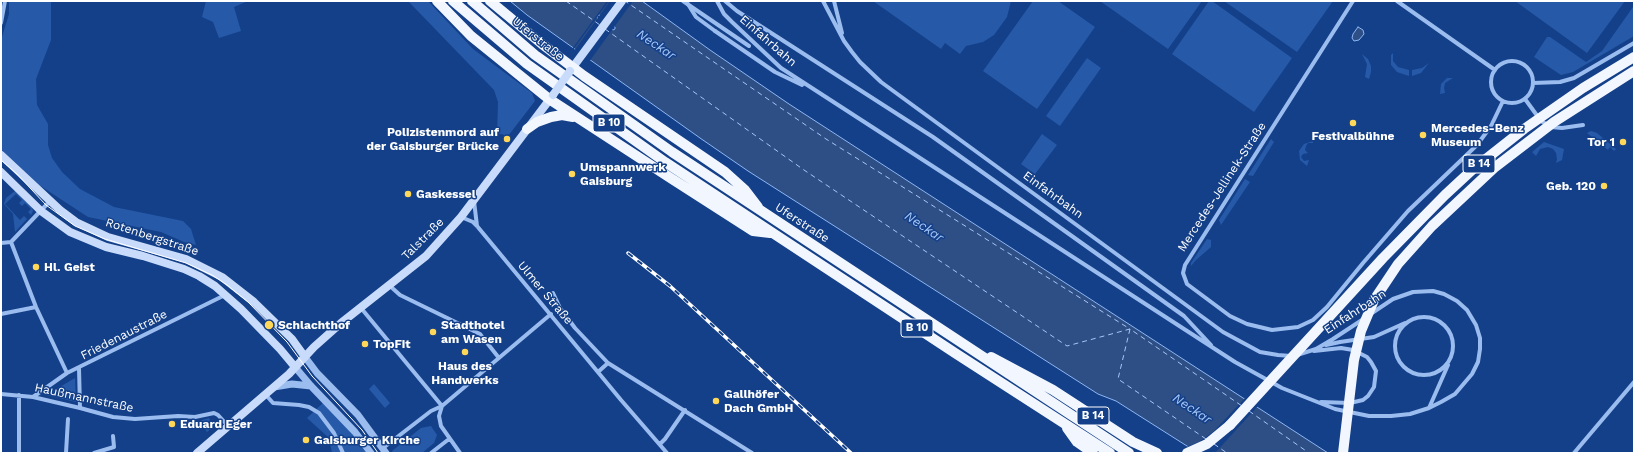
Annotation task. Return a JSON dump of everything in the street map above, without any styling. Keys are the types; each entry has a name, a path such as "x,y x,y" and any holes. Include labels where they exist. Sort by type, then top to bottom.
{"highway":[{"name":"B 10","path":"437,1 471,36 577,118 754,230 774,234"},
{"name":"Uferstraße","path":"454,1 527,64 665,162 1110,453"},
{"name":"Uferstraße","path":"472,1 535,55 585,92 672,152 1129,453"},
{"name":"B 10","path":"490,1 573,68 725,172 745,190 762,212"},
{"name":"B 14","path":"1187,453 1207,444 1230,425 1383,258 1445,195 1472,170 1524,129 1583,88 1634,57"},
{"name":"B 14","path":"1343,453 1354,360 1361,331 1374,300 1398,264 1437,221 1494,168 1554,122 1634,70"},
{"name":"B 10","path":"527,129 537,122 551,117 566,115 577,118"},
{"name":"B 14","path":"962,343 1002,362 1042,384 1132,442 1157,453"},
{"name":"B 14","path":"1061,421 1077,442 1093,453"},
{"path":"1208,453 1230,425"}],"main road":[{"name":"Talstraße","path":"197,453 266,395 341,322 390,286 426,256 461,217 622,1"},
{"name":"Rotenbergstraße","path":"1,156 68,216 91,230 186,259 222,277 241,290 260,307 292,338 305,357"},
{"name":"Rotenbergstraße","path":"1,172 41,211 70,232 90,241 184,269 199,276 226,294 296,367"}],"street":[{"path":"1,23 5,1"},
{"path":"683,1 749,46"},
{"path":"686,1 696,17 715,31 775,72 812,89"},
{"name":"Einfahrbahn","path":"717,1 724,14 781,68 1216,350 1282,388 1316,402 1369,416 1410,414 1429,408 1455,394 1472,374 1478,362 1480,338 1476,325 1467,310 1457,301 1444,294 1433,291 1413,292 1403,294 1384,304 1333,339 1306,352"},
{"name":"Einfahrbahn","path":"725,1 737,11 887,106 933,137 1184,316 1216,350"},
{"name":"Einfahrbahn","path":"823,1 844,41 860,62 881,82 1223,332 1251,348 1269,354 1290,356 1333,348 1353,350 1367,357 1376,371 1374,387 1368,396 1363,400 1350,403 1316,402"},
{"path":"834,1 844,41"},
{"name":"Mercedes-Jellinek-Straße","path":"1353,1 1185,265 1183,273 1187,284 1230,316 1256,327 1272,330 1298,328 1313,320 1327,307 1408,211 1478,145 1491,126 1503,101"},
{"path":"1397,1 1495,70"},
{"path":"1533,83 1560,82 1574,78 1634,43"},
{"path":"1506,62 1517,62 1524,64 1532,76 1533,83 1531,92 1525,99 1516,103 1503,101 1495,94 1492,87 1492,77 1495,70 1506,62"},
{"path":"1525,99 1541,121 1551,127 1562,128 1583,125"},
{"path":"474,200 477,226"},
{"path":"1,243 11,242 50,201"},
{"name":"Ulmer Straße","path":"461,217 473,222 477,226 667,453"},
{"path":"11,242 36,307 67,373"},
{"path":"390,286 400,295 480,334 499,358"},
{"name":"Ulmer Straße","path":"553,293 560,308 575,328 608,363 752,453"},
{"name":"Friedenaustraße","path":"33,397 67,373 226,294"},
{"path":"1,314 36,307"},
{"path":"360,308 442,406"},
{"path":"305,357 317,372 358,415 385,450 431,411 442,406 551,314"},
{"path":"1429,408 1452,356 1453,340 1450,333 1440,321 1425,317 1410,320 1399,331 1395,344 1398,358 1407,370 1414,373 1429,375 1443,368 1452,356"},
{"name":"Einfahrbahn","path":"1316,348 1340,342 1374,337 1410,320"},
{"path":"598,372 608,363"},
{"path":"296,367 311,386 356,432 371,453"},
{"path":"79,368 80,408"},
{"path":"1574,453 1634,382"},
{"path":"274,387 292,384 311,386"},
{"name":"Haußmannstraße","path":"1,394 33,397 114,417 135,419 178,416 195,417 214,413 218,415 228,426"},
{"path":"19,395 19,453"},
{"path":"266,395 273,403 299,405 309,408 319,414 334,433 343,453"},
{"path":"442,406 439,416 441,426 448,439 460,453"},
{"path":"660,444 685,410"},
{"path":"66,453 68,419"},
{"path":"94,453 114,447 113,436"},
{"path":"431,453 448,439"}],"shaded area":[{"path":"9,1 51,1 51,40 36,79 37,105 48,124 48,145 52,158 62,172 80,189 114,207 183,221 191,229 196,245 184,242 161,232 88,217 33,181 1,152 1,40 9,14"},
{"path":"206,1 248,1 234,7 241,31 219,38 213,22 202,17"},
{"path":"408,1 428,1 473,49 532,93 535,101 508,136 497,133 498,102 494,90"},
{"path":"873,1 1011,1 1007,17 994,35 983,42 966,46 960,54 945,43 941,49"},
{"path":"1033,1 1058,1 1095,27 1037,109 983,71"},
{"path":"1100,1 1202,1 1168,49"},
{"path":"1209,1 1212,1 1292,58 1254,112 1172,54"},
{"path":"1224,1 1333,1 1297,52"},
{"path":"1515,1 1625,1 1587,53"},
{"path":"1633,7 1634,36 1573,72 1561,75 1534,57 1547,37 1550,37 1586,62 1602,51"},
{"path":"1393,53 1393,61 1398,67 1409,70 1409,76 1397,72 1391,65 1391,55"},
{"path":"1362,54 1368,59 1371,66 1369,79 1365,77 1367,64"},
{"path":"1087,58 1101,68 1060,126 1046,116"},
{"path":"1429,63 1421,73 1412,76 1412,70 1422,68"},
{"path":"1447,78 1453,78 1445,83 1445,93 1440,94 1441,84"},
{"path":"1591,131 1597,133 1616,149 1614,151 1610,147 1608,150 1587,133"},
{"path":"1042,134 1057,145 1035,174 1021,164"},
{"path":"1271,139 1274,142 1253,176 1248,175"},
{"path":"1313,141 1313,143 1308,143 1306,146 1305,150 1308,153 1303,154 1301,157 1304,161 1309,160 1307,166 1300,160 1299,151 1304,144"},
{"path":"1544,142 1564,149 1562,160 1556,163 1556,153 1553,149 1548,147 1540,149 1536,156 1532,152"},
{"path":"1245,179 1250,182 1221,225 1219,220"},
{"path":"16,190 33,211 31,215 28,212 31,209 25,203 22,206 19,203 22,200 16,194 5,204 20,220 24,216 27,219 15,232 13,214 4,204 6,198"},
{"path":"1207,239 1211,240 1211,247 1191,266 1191,263"},
{"path":"75,378 76,402 46,395"},
{"path":"374,384 390,403 385,408 369,389"},
{"path":"324,402 369,453 332,453 329,438 307,418"},
{"path":"209,418 213,427 207,432 199,421"},
{"path":"431,426 437,435 434,443 422,453 393,453 392,451 421,428"}],"water":[{"name":"Neckar","path":"510,1 642,1 789,104 1328,453 1198,453 1116,401 1098,394 748,171 527,15","holes":["599,15 615,27 613,30 597,18 597,16"]},
{"path":"1358,27 1363,30 1364,34 1359,40 1354,41 1352,38 1353,34"}],"pier":[{"path":"607,1 609,1 573,50 572,49"},
{"path":"610,1 633,1 589,62 574,51"},
{"path":"1560,94 1577,100 1582,104 1584,112 1569,122 1561,122 1548,118 1540,108"},
{"path":"1246,397 1259,405 1215,453 1195,453 1186,447 1199,442 1214,431"}],"ferry route":[{"path":"566,1 600,25"},
{"path":"605,29 804,170 1067,346 1130,329 826,139 625,1"},
{"path":"1206,439 1118,379 1130,329 1242,406"},
{"path":"1249,411 1309,453"},
{"path":"1214,444 1227,453"}],"tram line":[{"path":"1,160 17,174 46,205 75,226 105,239 186,263 212,275 227,285 248,302 287,342 312,376 362,430 378,453"}],"railway":[{"path":"628,253 670,286 851,453"}],"place":[{"name":"Festivalbühne","path":"1353,123"},
{"name":"Mercedes-Benz Museum","path":"1423,135"},
{"name":"Polizistenmord auf der Gaisburger Brücke","path":"507,139"},
{"name":"Tor 1","path":"1623,142"},
{"name":"Umspannwerk Gaisburg","path":"572,174"},
{"name":"Geb. 120","path":"1604,186"},
{"name":"Gaskessel","path":"408,194"},
{"name":"Hl. Geist","path":"36,267"},
{"name":"Schlachthof","path":"269,325"},
{"name":"Stadthotel am Wasen","path":"433,332"},
{"name":"TopFit","path":"365,344"},
{"name":"Haus des Handwerks","path":"465,352"},
{"name":"Gallhöfer Dach GmbH","path":"716,401"},
{"name":"Eduard Eger","path":"172,424"},
{"name":"Gaisburger Kirche","path":"306,440"}]}
